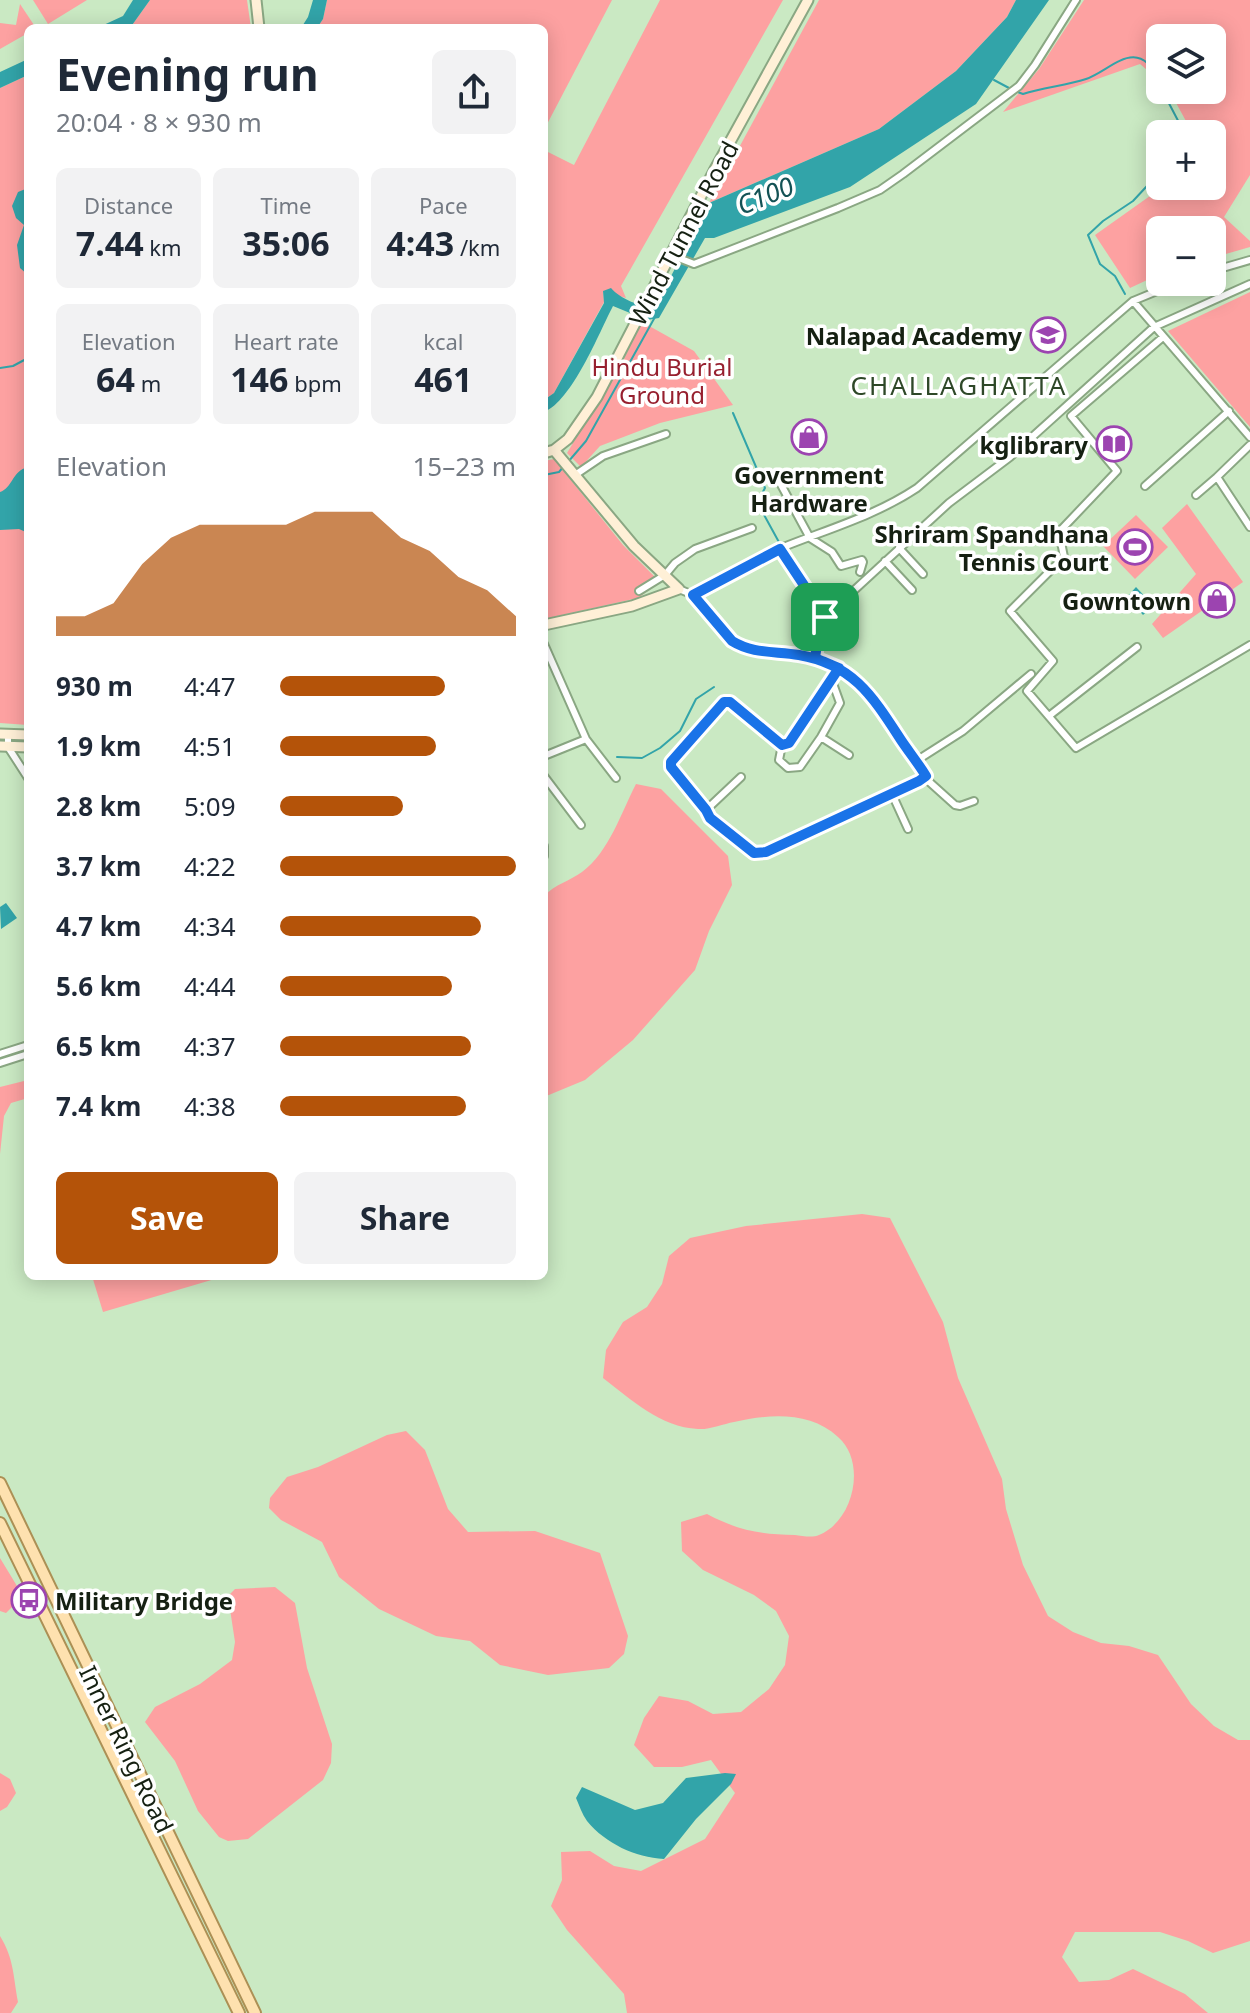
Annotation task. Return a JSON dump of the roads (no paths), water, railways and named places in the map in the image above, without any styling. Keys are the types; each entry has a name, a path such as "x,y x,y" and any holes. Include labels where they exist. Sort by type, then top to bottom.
{"main road":[{"name":"Inner Ring Road","path":"0,1483 255,2013"},
{"name":"Inner Ring Road","path":"0,1523 239,2013"},
{"path":"31,1585 45,1579"}],"street":[{"path":"256,0 259,24"},
{"name":"Wind Tunnel Road","path":"549,452 568,439 597,397 646,302 675,256 808,0"},
{"path":"675,256 692,263 880,190 1014,90 1035,65 1076,0"},
{"path":"1226,267 1250,260"},
{"path":"815,658 819,631 825,617 961,493 1010,457 1154,327 1250,284"},
{"path":"693,595 780,549 874,513 917,488 1133,301 1146,296"},
{"path":"1133,301 1250,437"},
{"path":"1163,337 1071,416 1116,472 1059,531 1064,557 1010,611 1053,661 1027,690 1076,748 1250,645"},
{"path":"1145,486 1229,411"},
{"path":"570,468 666,434"},
{"path":"1196,495 1250,445"},
{"path":"549,452 570,468 634,546 679,589 693,595 732,641 762,652 815,658 839,668 863,685 925,778 955,805 974,801"},
{"path":"1217,477 1250,527"},
{"path":"779,481 810,538 828,548 841,566 862,560 860,572"},
{"path":"639,591 665,575 675,563 695,549 752,528"},
{"path":"899,548 923,574"},
{"path":"780,549 825,617"},
{"path":"885,561 912,590"},
{"path":"548,624 632,606 679,589"},
{"path":"1049,716 1137,647"},
{"path":"548,653 586,739 616,778"},
{"path":"782,745 789,743 839,668"},
{"path":"916,761 963,731 1031,674"},
{"path":"782,745 779,760 782,764 795,769 800,767 840,703 831,678"},
{"path":"782,745 730,702 724,702 671,762 671,767 710,818 746,848 759,854 925,778"},
{"path":"24,735 4,734 4,747 24,773"},
{"path":"821,737 849,755"},
{"path":"548,754 586,739"},
{"path":"706,810 741,777"},
{"path":"548,781 581,825"},
{"path":"892,794 908,829"},
{"path":"0,1054 24,1046"},
{"path":"0,1063 24,1055"}],"water":[{"path":"133,0 150,0 133,24 106,24 123,16"},
{"path":"313,0 327,0 320,24 304,24"},
{"name":"C100","path":"1016,0 1049,0 976,104 850,187 714,238 705,238 659,318 647,320 613,306 574,381 565,395 548,409 548,397 554,393 604,303 603,291 611,288 631,302 655,307 709,203 879,129 956,71 1007,17"},
{"path":"24,61 24,77 0,88 0,72"},
{"path":"24,190 24,225 16,218 12,206 18,192"},
{"path":"24,225 24,272 20,268 17,245"},
{"path":"24,469 24,531 0,530 0,492"},
{"path":"1136,587 1153,605 1143,615 1127,597"},
{"path":"6,903 17,918 1,929 0,907"},
{"path":"736,1774 731,1784 696,1819 664,1859 632,1852 612,1843 587,1821 576,1798 582,1787 635,1810 663,1803 686,1778"}],"waterway":[{"path":"1015,91 1023,94 1086,79 1133,57 1146,63"},
{"path":"994,80 1009,88"},
{"path":"1169,104 1178,120"},
{"path":"1125,294 1115,276 1100,264 1088,235 1133,201 1146,187"},
{"path":"568,462 586,441 655,317"},
{"path":"0,368 24,360"},
{"path":"733,413 765,488 760,497 763,513 780,544"},
{"path":"548,474 559,472 564,466"},
{"path":"617,757 642,758 660,748 680,731 696,699 714,687"}],"place":[{"name":"Nalapad Academy","path":"1048,335"},
{"name":"Government Hardware","path":"809,437"},
{"name":"kglibrary","path":"1114,444"},
{"name":"Shriram Spandhana Tennis Court","path":"1135,547"},
{"name":"Gowntown","path":"1217,600"},
{"name":"Military Bridge","path":"29,1600"}],"district":[{"name":"CHALLAGHATTA","path":"959,385"}],"park label":[{"name":"Hindu Burial Ground","path":"662,380"}]}
